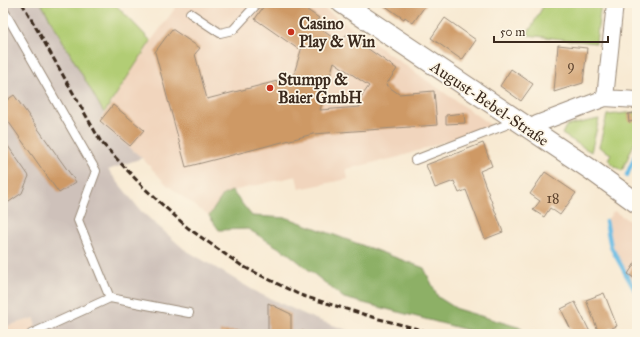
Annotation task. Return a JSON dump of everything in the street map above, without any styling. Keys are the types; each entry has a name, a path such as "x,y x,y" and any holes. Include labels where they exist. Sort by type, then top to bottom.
{"street":[{"name":"August-Bebel-Straße","path":"342,3 590,169 632,200"},
{"path":"605,98 615,3"},
{"path":"524,126 537,124 605,98 637,100"}],"lane":[{"path":"190,13 220,33 233,30 258,3"},
{"path":"3,9 96,170 78,220 110,298"},
{"path":"415,160 524,126"},
{"path":"31,334 110,298 189,313"}],"shaded area":[{"path":"3,3 41,3 104,113 99,122 142,158 108,170 141,211 184,249 258,293 315,319 359,334 35,334 35,318 3,327"},
{"path":"179,3 316,3 492,126 399,157 346,169 348,179 299,189 296,176 232,191 223,195 209,216 167,185 142,158 99,122 151,41"},
{"path":"614,211 637,226 637,297 609,248 606,221"},
{"path":"35,318 35,334 3,334 3,327"}],"green space":[{"path":"41,3 114,3 151,41 104,113"},
{"path":"545,3 601,3 596,43 527,35"},
{"path":"637,112 637,137 622,171 613,165 608,159 611,154 599,147 607,115"},
{"path":"599,119 591,152 562,134 566,126"},
{"path":"232,191 252,216 288,218 424,268 438,297 457,309 521,328 524,334 483,334 344,298 289,254 248,229 219,230 209,216 223,195"}],"building":[{"path":"266,3 297,3 319,18 314,24 340,43 347,34 397,69 386,85 399,94 434,91 437,125 313,134 186,167 155,52 172,29 200,48 195,54 207,99 293,77 304,40 298,49 255,19","holes":["334,62 369,86 359,100 360,107 320,110"]},
{"path":"381,3 427,3 413,23 405,17 404,19"},
{"path":"445,18 476,40 462,60 431,38"},
{"path":"636,35 637,57 634,57"},
{"path":"558,45 587,48 583,83 554,92"},
{"path":"511,69 533,84 521,101 500,86"},
{"path":"14,95 76,182 59,193 3,114 3,103"},
{"path":"113,105 144,130 130,146 100,121"},
{"path":"464,113 465,123 446,124 446,115"},
{"path":"634,113 635,121 629,122 628,114"},
{"path":"3,139 29,176 22,193 3,206"},
{"path":"483,143 492,166 480,171 503,232 485,239 466,190 459,193 454,181 435,188 426,165"},
{"path":"545,172 576,193 560,215 550,208 544,217 533,210 540,201 530,194"},
{"path":"637,260 637,280 628,274"},
{"path":"604,293 617,326 599,333 586,300"},
{"path":"575,302 591,334 573,334 561,309"},
{"path":"268,303 291,314 291,332 303,331 303,334 220,334 220,331 268,331"}],"waterway":[{"path":"627,175 637,151"},
{"path":"606,221 611,247 637,294"}],"railway":[{"path":"22,3 101,142 143,187 188,228 242,266 300,295 379,319 438,334"}],"place":[{"name":"Casino Play & Win","path":"291,32"},
{"name":"Stumpp & Baier GmbH","path":"270,88"}]}
